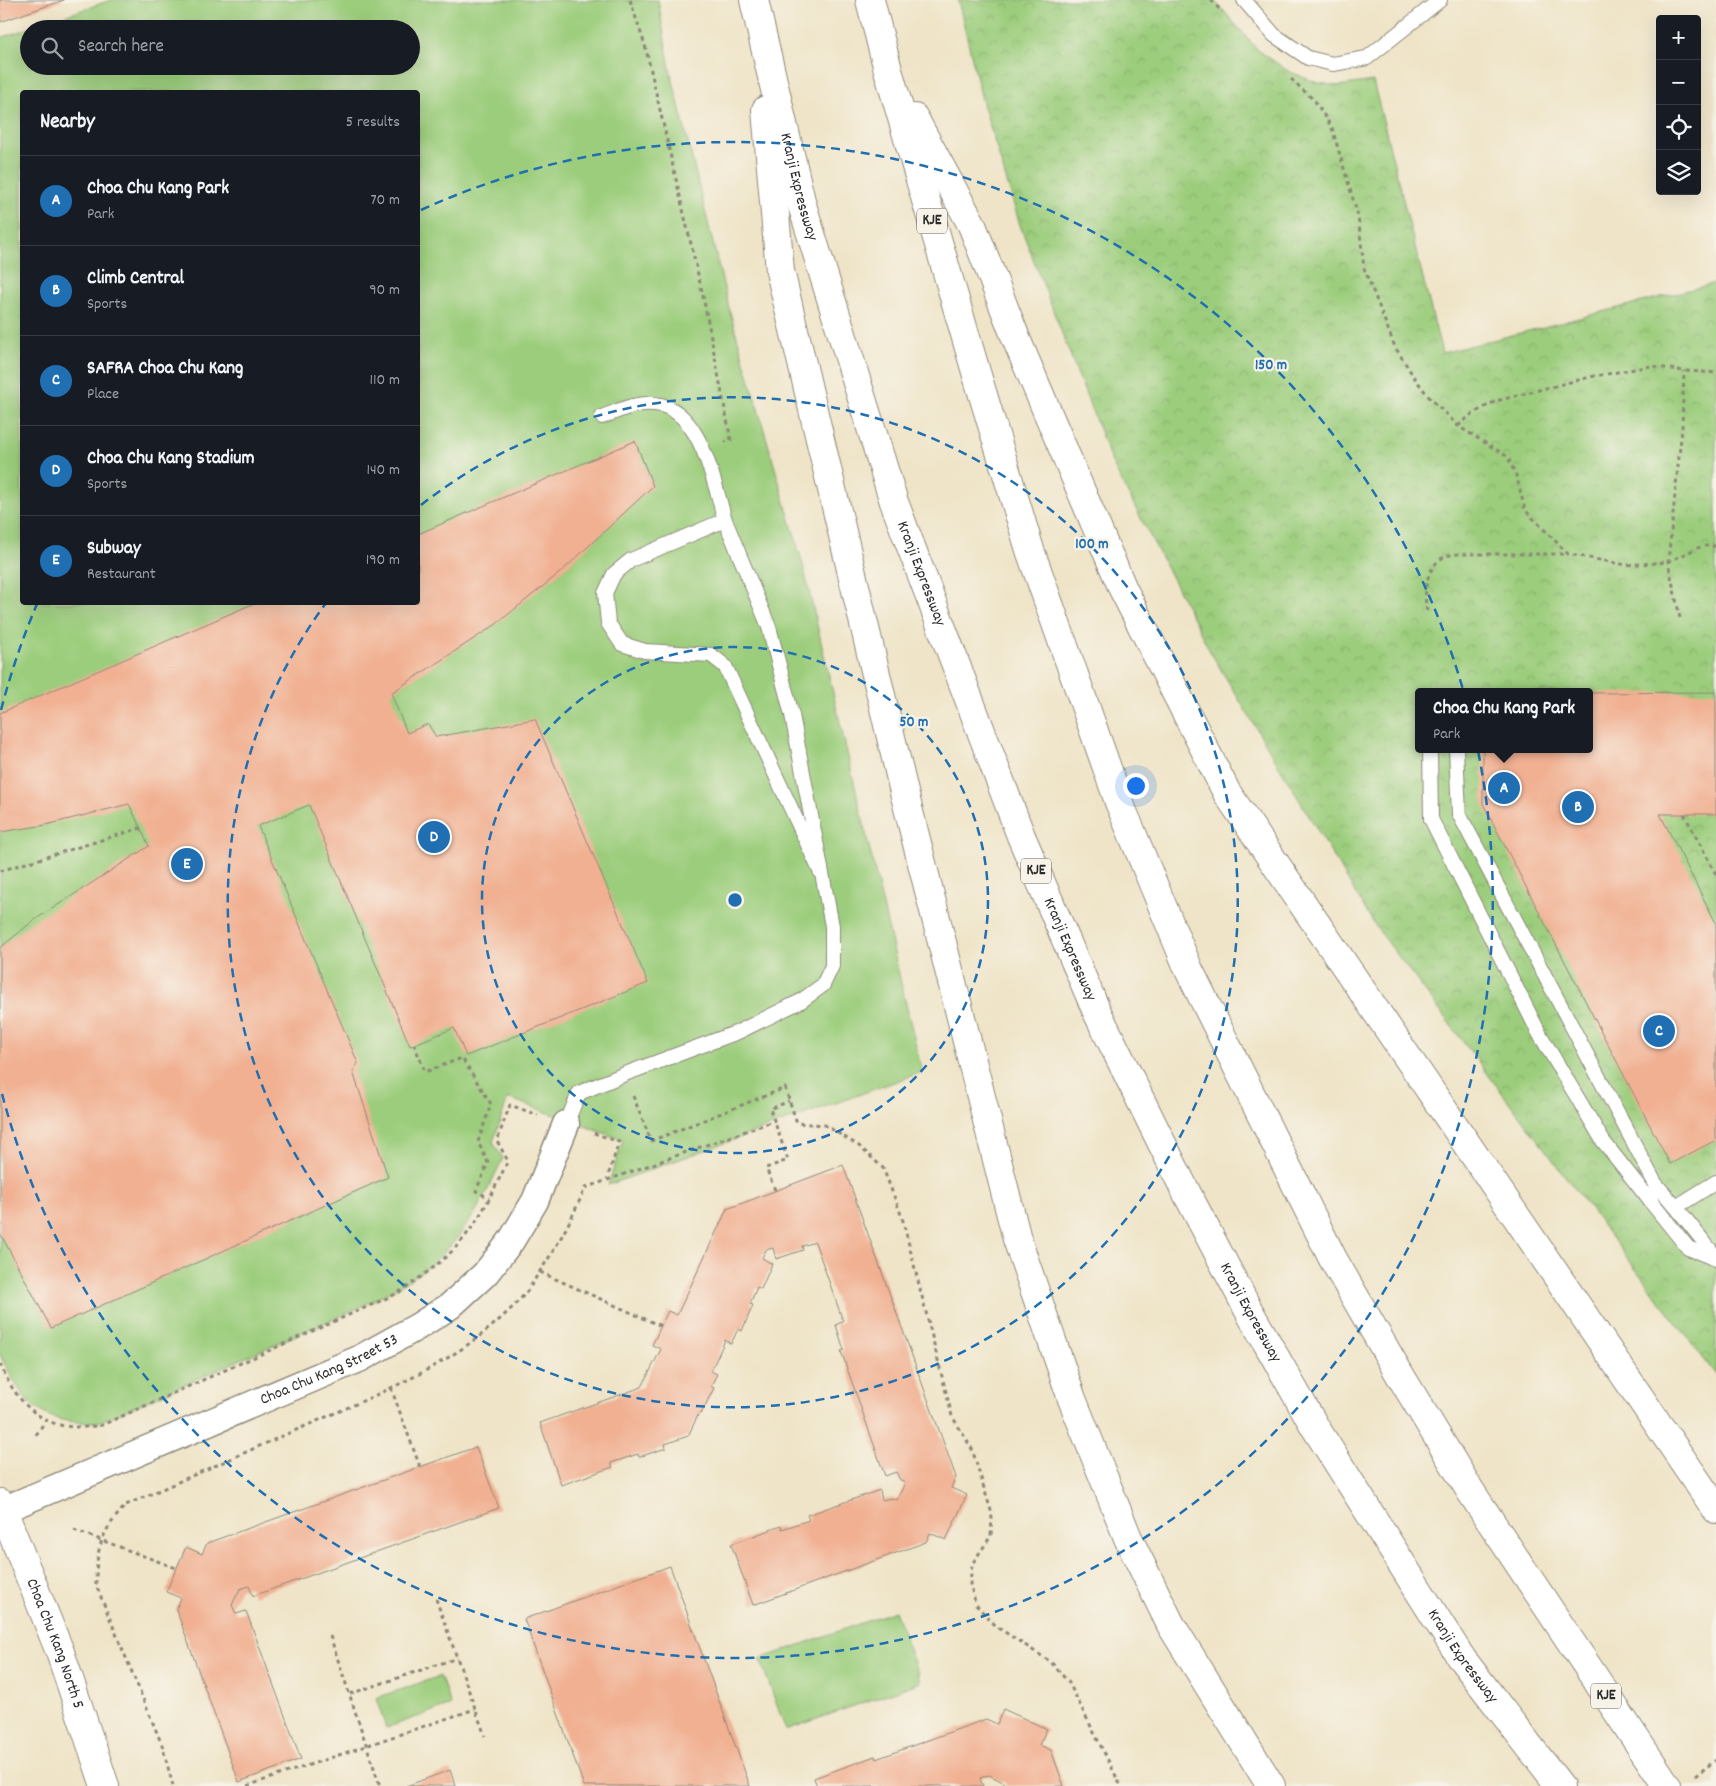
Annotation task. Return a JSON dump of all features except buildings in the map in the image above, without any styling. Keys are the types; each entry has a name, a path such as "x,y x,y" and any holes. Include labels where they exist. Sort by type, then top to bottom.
{"main road":[{"name":"KJE","path":"870,0 888,70 1030,550 1119,802 1189,970 1333,1259 1400,1375 1471,1492 1677,1783"},
{"path":"756,9 780,271 904,792 1017,1239 1072,1399 1128,1538 1171,1625 1271,1786"},
{"name":"Kranji Expressway","path":"756,9 802,205 894,502 1021,836 1097,1012 1183,1186 1315,1427 1462,1659 1560,1786"},
{"path":"888,70 972,225 1017,341 1123,589 1227,793 1708,1492 1716,1510"},
{"name":"Choa Chu Kang North 5","path":"2,1507 60,1652 106,1786"}],"street":[{"name":"Choa Chu Kang Street 53","path":"2,1507 359,1359 417,1327 450,1306 485,1274 510,1241 535,1201 566,1124"}],"lane":[{"path":"1244,0 1274,34 1308,58 1333,64 1367,58 1440,0"},
{"path":"566,1124 579,1093 738,1032 802,1001 823,985 832,966 832,926 792,715 769,627 725,520 703,449 690,424 674,411 655,404 637,405 602,417"},
{"path":"725,520 631,560 614,574 606,593 608,622 622,644 645,651 711,655 725,666 821,873"},
{"path":"1430,753 1432,818 1539,1033 1603,1141 1688,1248 1716,1258"},
{"path":"1456,753 1459,814 1655,1183 1716,1258"},
{"path":"1676,1207 1716,1182"},
{"path":"1651,1202 1655,1183"}],"path":[{"path":"630,0 645,45 699,277 731,440 703,449"},
{"path":"1211,0 1224,15"},
{"path":"1285,74 1315,101 1332,128 1358,216 1364,268 1396,347 1414,377 1429,397 1458,426 1508,457 1518,478 1526,510 1568,554"},
{"path":"1458,426 1472,414 1496,401 1590,377 1651,366 1716,373"},
{"path":"1680,618 1668,562 1682,428 1684,371"},
{"path":"1427,611 1425,595 1428,579 1436,564 1447,556 1465,554 1568,554 1626,565 1668,562 1702,546 1716,546"},
{"path":"1684,814 1716,874"},
{"path":"0,871 141,828"},
{"path":"0,1364 7,1381 24,1404 46,1420 78,1428 102,1425 398,1293 432,1268 456,1247 476,1222 489,1198 476,1191 488,1163 478,1142 491,1104 462,1058 425,1072 414,1044"},
{"path":"625,1074 651,1141 785,1088 797,1122 825,1125 859,1146 883,1168 902,1217 952,1416 972,1449 992,1514 991,1536 972,1564 970,1584 976,1605 996,1628 1050,1662 1069,1683 1121,1786"},
{"path":"774,1190 766,1168 788,1160 770,1109 789,1102"},
{"path":"173,1786 162,1745 96,1585 96,1561 110,1522 126,1506 392,1388 444,1362 493,1326 524,1295 553,1253 573,1217 585,1188 774,1121"},
{"path":"540,1272 661,1326"},
{"path":"392,1388 420,1467"},
{"path":"36,1435 46,1420"},
{"path":"74,1530 176,1568"},
{"path":"436,1599 485,1736"},
{"path":"330,1636 380,1786"},
{"path":"350,1694 458,1658"},
{"path":"247,1786 475,1709"},
{"path":"1677,1783 1716,1760"}],"green space":[{"path":"111,0 658,0 670,69 730,312 803,565 922,1072 608,1185 623,1140 508,1098 493,1142 503,1158 475,1213 453,1243 436,1260 395,1289 372,1301 99,1422 62,1420 36,1408 26,1399 0,1355 0,38 20,31 20,75 420,75 420,20 53,20"},
{"path":"958,0 1214,0 1258,50 1288,71 1315,82 1338,86 1373,81 1442,353 1716,283 1716,1375 1374,924 1211,653 1113,465 1020,225 982,100"},
{"path":"895,1611 921,1682 786,1730 760,1659"},
{"path":"440,1676 451,1705 386,1728 376,1698"}],"place":[{"name":"Choa Chu Kang Park","path":"1504,788"},
{"name":"Climb Central","path":"1578,807"},
{"name":"Choa Chu Kang Stadium","path":"434,837"},
{"name":"Subway","path":"187,864"},
{"name":"SAFRA Choa Chu Kang","path":"1659,1031"}]}
